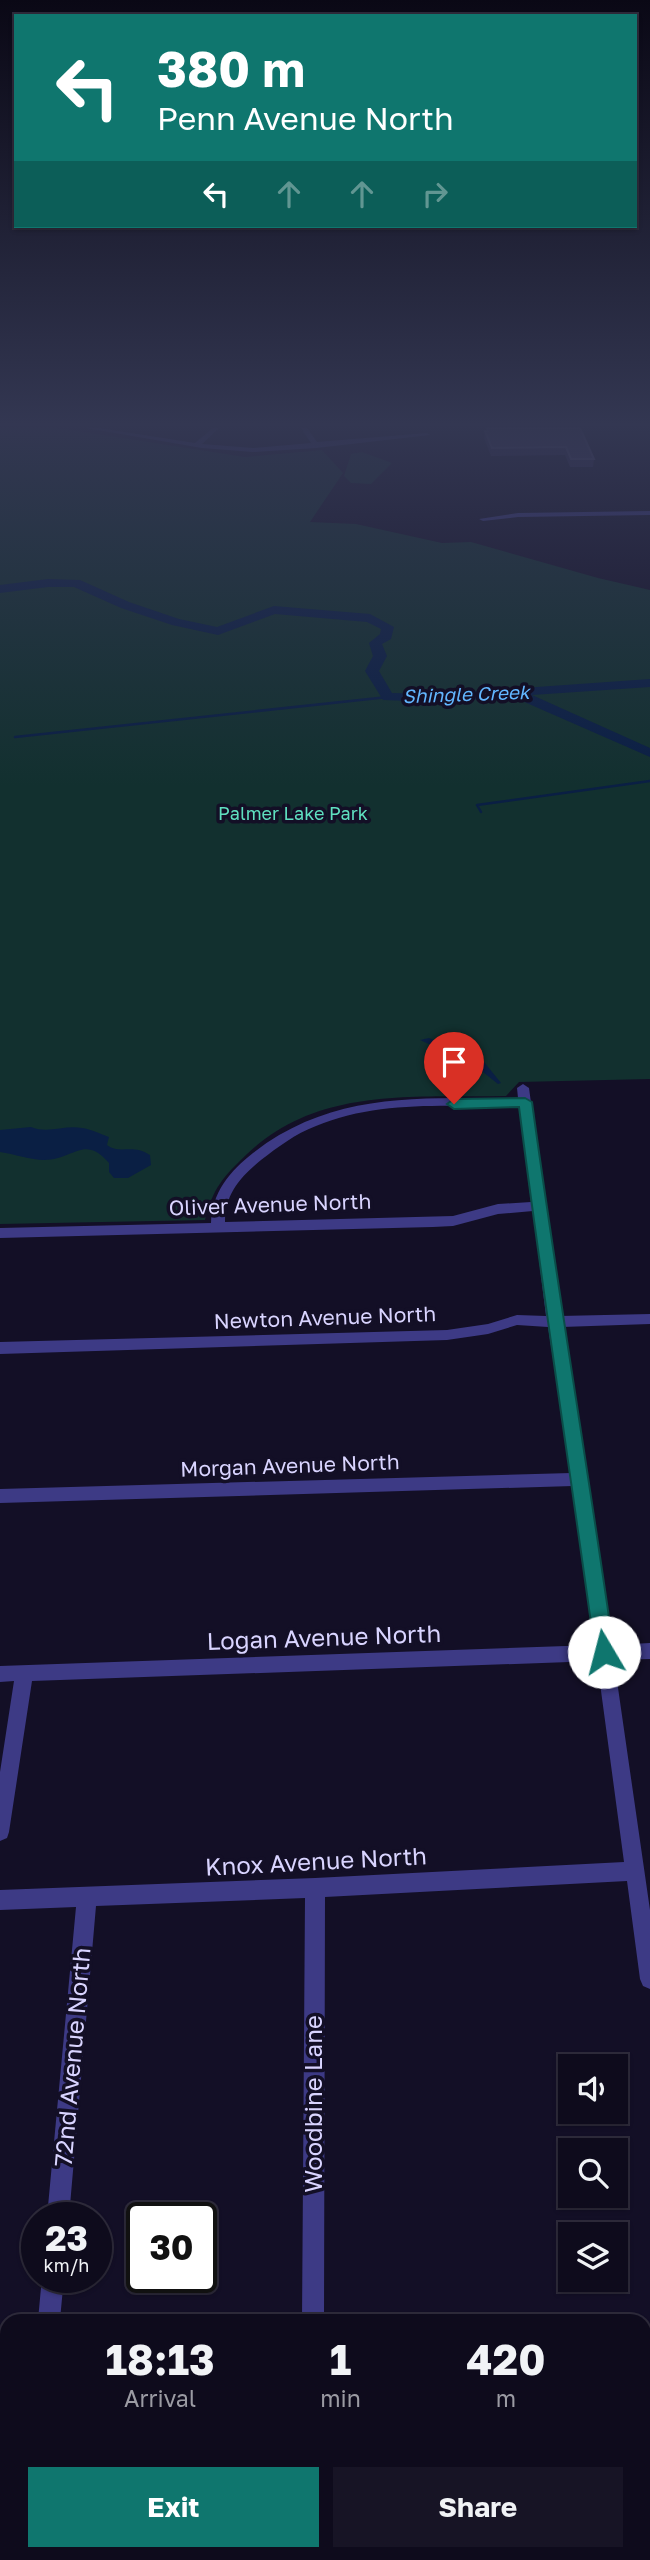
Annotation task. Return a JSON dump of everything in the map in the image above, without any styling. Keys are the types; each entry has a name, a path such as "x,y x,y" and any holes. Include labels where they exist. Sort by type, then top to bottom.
{"street":[{"path":"218,1228 220,1198 225,1187 265,1149 284,1134 306,1123 356,1108 524,1095 554,1322 580,1479 650,1979"},
{"name":"Oliver Avenue North","path":"0,1233 453,1221 498,1209 540,1206"},
{"name":"Newton Avenue North","path":"0,1348 447,1335 478,1331 517,1320 554,1322 650,1319"},
{"name":"Morgan Avenue North","path":"0,1496 580,1479"},
{"name":"Logan Avenue North","path":"0,1674 650,1651"},
{"path":"0,1832 24,1674"},
{"name":"Knox Avenue North","path":"0,1900 315,1888 634,1871"},
{"name":"Woodbine Lane","path":"313,2314 315,1888"},
{"name":"72nd Avenue North","path":"59,2202 87,1896"},
{"path":"49,2314 51,2293"}],"green space":[{"name":"Palmer Lake Park","path":"0,547 490,547 650,590 650,1079 519,1082 506,1096 403,1097 336,1106 275,1132 247,1154 220,1184 205,1220 0,1224"}],"water":[{"path":"429,1038 484,1062 501,1083 498,1084 473,1064 420,1040"},
{"path":"31,1127 44,1130 75,1127 89,1129 109,1137 107,1145 112,1148 138,1150 150,1155 151,1165 128,1178 114,1178 109,1172 109,1163 93,1150 85,1149 44,1160 0,1152 0,1130"}],"waterway":[{"name":"Shingle Creek","path":"0,589 48,583 76,583 125,605 176,622 218,631 274,610 370,618 388,627 386,636 375,643 380,656 372,671 388,697 435,698 650,683"},
{"path":"518,694 650,753"},
{"path":"15,737 388,697"},
{"path":"481,812 477,805 650,781"}],"route":[{"path":"454,1104 525,1102 554,1322 580,1479 604,1652"}]}
